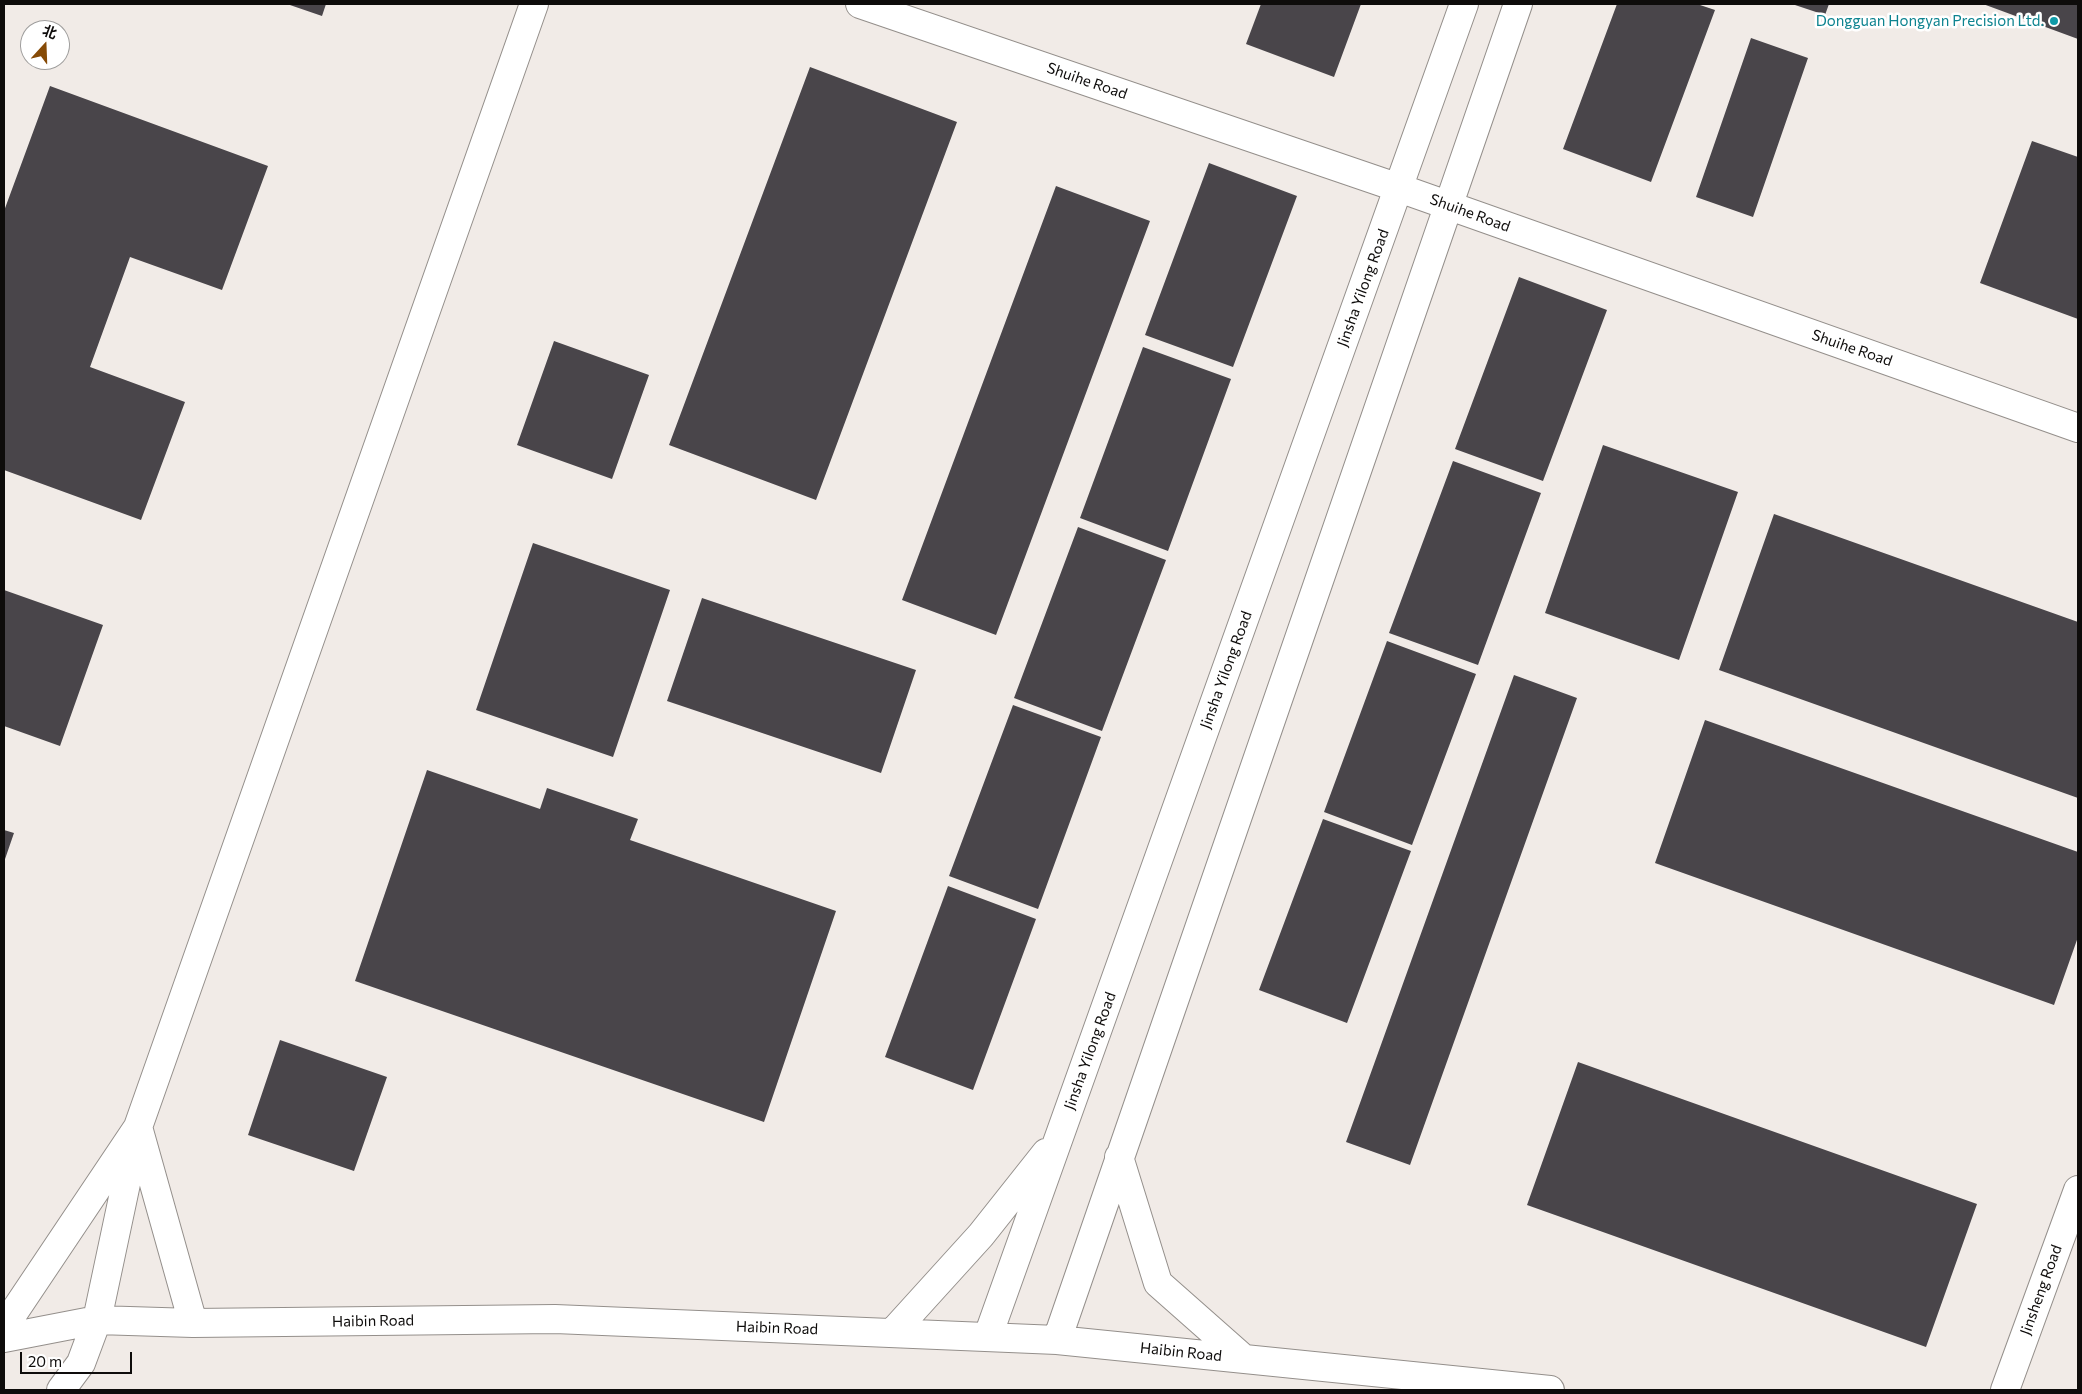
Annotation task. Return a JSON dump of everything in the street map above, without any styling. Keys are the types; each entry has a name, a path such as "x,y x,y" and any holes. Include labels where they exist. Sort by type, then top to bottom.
{"street":[{"path":"61,1390 80,1363 97,1320 138,1126 534,4"},
{"name":"Shuihe Road","path":"860,4 1399,188 2078,428"},
{"name":"Jinsha Yilong Road","path":"988,1336 1464,4"},
{"path":"1057,1340 1518,4"},
{"path":"138,1126 193,1323"},
{"path":"4,1327 138,1126"},
{"path":"893,1332 981,1234 1060,1134"},
{"path":"1120,1157 1158,1284 1244,1359"},
{"name":"Jinsheng Road","path":"2005,1390 2078,1190"},
{"name":"Haibin Road","path":"4,1338 97,1320 193,1323 555,1319 1057,1340 1550,1390"}],"building":[{"path":"287,4 326,4 322,16"},
{"path":"1261,4 1361,4 1334,77 1246,44"},
{"path":"1617,4 1697,4 1715,10 1651,182 1563,149"},
{"path":"1792,4 1829,4 1825,15"},
{"name":"Dongguan Hongyan Precision Ltd.","path":"1983,4 2078,4 2078,39"},
{"path":"1751,38 1808,58 1753,217 1696,197"},
{"path":"810,67 957,122 816,500 669,445"},
{"path":"50,86 268,166 222,290 130,257 90,367 185,402 141,520 4,470 4,211"},
{"path":"2032,141 2078,157 2078,319 1980,283"},
{"path":"1209,163 1297,196 1233,367 1145,335"},
{"path":"1056,186 1150,221 996,635 902,600"},
{"path":"1519,277 1607,310 1543,481 1455,449"},
{"path":"554,341 649,375 612,479 517,445"},
{"path":"1143,347 1231,379 1168,551 1080,518"},
{"path":"1603,445 1738,492 1679,660 1545,613"},
{"path":"1453,461 1541,493 1478,665 1389,633"},
{"path":"1774,514 2078,622 2078,798 1719,670"},
{"path":"1078,527 1166,560 1102,731 1014,698"},
{"path":"533,543 670,590 613,757 476,710"},
{"path":"4,590 103,625 60,746 4,726"},
{"path":"702,598 916,670 881,773 667,701"},
{"path":"1387,641 1476,674 1412,845 1324,812"},
{"path":"1514,675 1577,698 1410,1165 1346,1142"},
{"path":"1013,705 1101,737 1038,909 949,876"},
{"path":"1705,720 2078,852 2078,937 2054,1005 1655,863"},
{"path":"427,770 540,809 547,788 638,819 630,840 836,911 764,1122 355,981"},
{"path":"1323,819 1411,851 1347,1023 1259,990"},
{"path":"4,830 14,833 4,862"},
{"path":"948,886 1036,919 973,1090 885,1057"},
{"path":"280,1040 387,1077 354,1171 248,1135"},
{"path":"1578,1062 1977,1204 1926,1347 1527,1205"}],"place":[{"name":"Dongguan Hongyan Precision Ltd.","path":"2054,21"}]}
